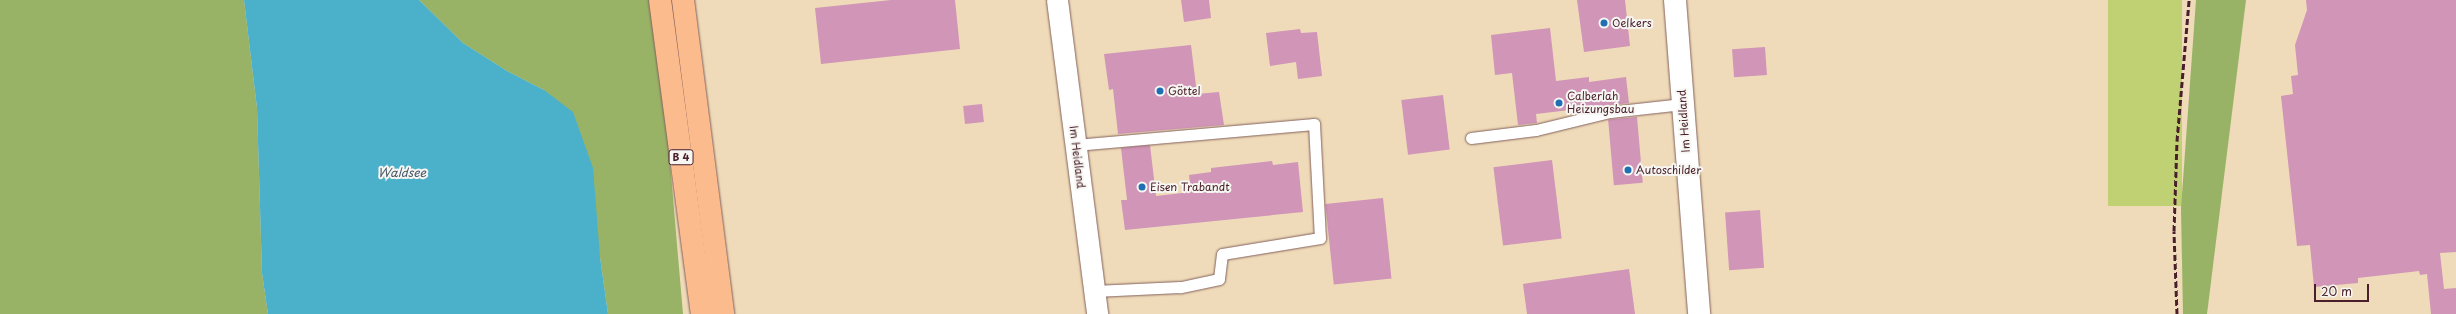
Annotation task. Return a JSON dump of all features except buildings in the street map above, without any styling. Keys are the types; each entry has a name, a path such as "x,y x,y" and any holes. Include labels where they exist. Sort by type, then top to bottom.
{"highway":[{"name":"B 4","path":"660,0 702,314"},
{"name":"B 4","path":"682,0 723,314"}],"street":[{"name":"Im Heidland","path":"1057,0 1097,314"},
{"name":"Im Heidland","path":"1675,0 1699,314"}],"lane":[{"path":"1471,138 1536,130 1610,112 1683,104"},
{"path":"1075,145 1314,124 1320,238 1222,254 1219,279 1180,287 1094,291"}],"green space":[{"path":"0,0 244,0 257,108 262,273 268,314 0,314"},
{"path":"419,0 656,0 683,314 608,314 600,257 544,90 507,71 463,43"},
{"path":"2108,0 2182,0 2182,206 2108,206"},
{"path":"2196,0 2246,0 2207,314 2183,314 2181,208"}],"water":[{"name":"Waldsee","path":"244,0 419,0 463,43 507,71 544,90 573,112 593,168 600,257 608,314 268,314 262,273 257,108"}],"railway":[{"path":"2177,314 2174,231 2177,141 2189,0"}],"place":[{"name":"Oelkers","path":"1604,23"},
{"name":"Göttel","path":"1160,91"},
{"name":"Calberlah Heizungsbau","path":"1559,103"},
{"name":"Autoschilder","path":"1628,170"},
{"name":"Eisen Trabandt","path":"1142,187"}]}
